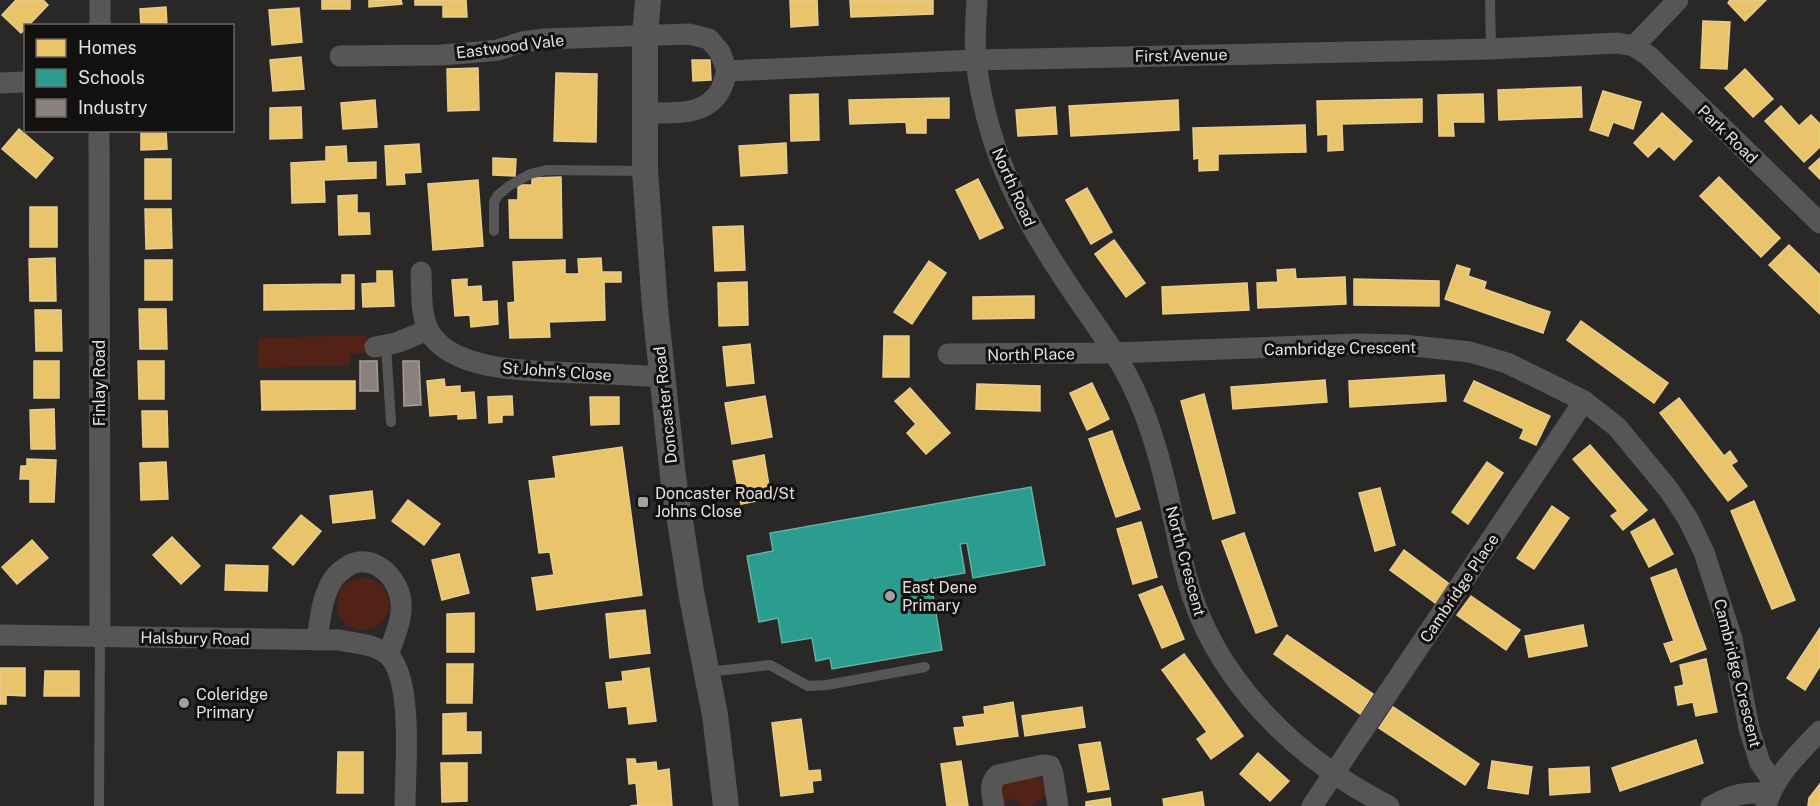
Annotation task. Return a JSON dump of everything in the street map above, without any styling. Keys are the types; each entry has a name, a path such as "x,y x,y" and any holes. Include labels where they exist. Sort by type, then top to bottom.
{"street":[{"path":"100,0 100,24"},
{"name":"Doncaster Road","path":"648,0 644,113 648,235 673,477 692,597 715,715 726,806"},
{"name":"North Road","path":"976,0 976,60 986,115 1004,172 1016,199 1060,273 1113,353"},
{"path":"1635,46 1678,0"},
{"path":"644,113 693,112 709,104 721,89 727,70 720,52 709,39 689,34 645,35"},
{"name":"Eastwood Vale","path":"340,56 441,55 498,50 522,42 545,39 645,35"},
{"name":"First Avenue","path":"727,70 976,60 1491,49 1618,43 1635,46"},
{"name":"Park Road","path":"1635,46 1649,56 1820,223"},
{"path":"0,83 24,82"},
{"name":"Finlay Road","path":"99,132 100,636"},
{"path":"381,346 428,330 424,315 421,272"},
{"name":"St John's Close","path":"428,330 436,342 448,350 487,365 518,370 662,377"},
{"name":"Cambridge Crescent","path":"1113,353 1357,344 1438,348 1470,352 1507,363 1584,401 1617,427 1669,490 1689,519 1704,552 1732,639 1749,728 1770,795"},
{"name":"North Place","path":"948,354 1113,353"},
{"name":"North Crescent","path":"1113,353 1133,386 1147,419 1198,615 1231,675 1258,707 1294,742 1353,787 1389,806"},
{"name":"Cambridge Place","path":"1312,806 1584,401"},
{"path":"317,640 327,592 335,576 348,566 361,562 375,563 385,570 395,584 400,597 401,611 388,655 396,667 405,698 405,806"},
{"name":"Halsbury Road","path":"0,635 339,640 378,650 388,655"},
{"path":"1711,806 1728,797 1746,792 1770,795 1781,774 1820,731"},
{"path":"994,806 991,786 993,779 998,775 1043,765 1050,766 1058,806"}],"lane":[{"path":"1490,0 1491,49"},
{"path":"494,231 494,202 498,195 530,174 547,170 645,171"},
{"path":"381,346 391,422"},
{"path":"99,806 100,636"},
{"path":"707,672 770,665 808,686 827,685 925,667"}],"shaded area":[{"path":"367,335 366,352 350,355 350,365 258,368 259,338"},
{"path":"363,578 373,580 381,586 387,594 389,604 387,614 381,622 373,628 363,630 353,628 345,622 339,614 337,604 339,594 345,586 353,580"},
{"path":"1036,776 1044,782 1048,795 1032,806 1021,806 1015,798 1002,804 1002,788 1005,783 1014,778"}],"building: Homes":[{"path":"16,0 43,0 48,5 30,24 24,24 24,30 21,33 2,15"},
{"path":"322,0 350,0 350,9 322,9"},
{"path":"369,0 401,0 402,4 369,7"},
{"path":"415,0 466,0 467,17 443,17 443,5 415,5"},
{"path":"790,0 817,0 818,25 791,27"},
{"path":"850,0 933,0 933,14 851,17"},
{"path":"1730,0 1766,0 1745,21 1728,3"},
{"path":"166,7 167,24 141,24 140,9"},
{"path":"299,8 302,42 272,45 269,10"},
{"path":"1703,21 1730,22 1727,69 1701,68"},
{"path":"301,57 304,89 273,91 270,60"},
{"path":"692,60 710,60 711,80 693,81"},
{"path":"478,68 479,110 448,111 447,69"},
{"path":"1745,69 1773,99 1753,117 1725,88"},
{"path":"556,73 597,74 596,142 554,141"},
{"path":"1581,87 1582,117 1499,120 1498,90"},
{"path":"1603,91 1641,102 1633,129 1613,122 1608,136 1590,130"},
{"path":"818,94 819,140 791,141 790,95"},
{"path":"1483,94 1484,122 1453,122 1454,136 1439,136 1438,95"},
{"path":"949,98 949,118 926,118 926,133 907,133 906,122 850,124 849,100"},
{"path":"1422,99 1422,122 1342,124 1343,150 1328,151 1328,134 1318,135 1317,101"},
{"path":"375,100 377,127 343,129 341,103"},
{"path":"1178,100 1179,130 1071,136 1069,106"},
{"path":"1781,106 1799,126 1811,115 1820,124 1820,147 1804,162 1765,121"},
{"path":"301,107 302,138 270,139 270,108"},
{"path":"1055,107 1057,134 1018,136 1016,110"},
{"path":"1662,113 1692,141 1674,160 1659,146 1648,157 1634,143"},
{"path":"1305,125 1306,152 1218,154 1218,170 1199,171 1199,158 1194,159 1193,128"},
{"path":"19,129 53,158 36,178 2,149"},
{"path":"141,132 166,132 167,149 141,150"},
{"path":"786,143 787,173 741,176 739,146"},
{"path":"419,144 421,172 404,173 405,184 387,185 385,146"},
{"path":"346,146 347,163 376,162 376,178 324,180 325,202 292,203 291,163 326,161 326,147"},
{"path":"493,158 516,159 515,176 493,175"},
{"path":"1820,158 1820,179 1809,168"},
{"path":"145,159 171,159 171,199 145,199"},
{"path":"561,177 562,238 510,238 509,200 518,200 518,185 532,185 532,178"},
{"path":"1719,177 1780,238 1761,257 1700,196"},
{"path":"978,179 1003,228 980,239 956,190"},
{"path":"478,180 483,246 433,250 428,184"},
{"path":"1087,188 1112,232 1091,244 1066,200"},
{"path":"357,195 357,213 369,213 370,234 339,235 338,196"},
{"path":"30,207 57,207 57,247 30,247"},
{"path":"145,209 171,209 172,248 146,249"},
{"path":"743,226 745,270 715,271 713,227"},
{"path":"1114,240 1145,283 1126,297 1095,254"},
{"path":"1789,245 1820,275 1820,314 1769,265"},
{"path":"55,258 56,301 30,301 29,259"},
{"path":"601,258 602,272 621,272 621,282 604,282 605,320 549,322 550,337 510,338 508,303 515,302 513,262 565,260 565,274 579,274 578,259"},
{"path":"145,260 172,260 172,300 145,300"},
{"path":"929,261 946,273 912,324 894,312"},
{"path":"1457,265 1470,269 1468,276 1486,282 1484,289 1550,312 1543,333 1445,299"},
{"path":"1295,269 1296,279 1345,277 1346,304 1258,308 1257,283 1278,282 1277,270"},
{"path":"377,271 392,271 394,306 363,307 362,284 377,283"},
{"path":"342,275 354,275 354,309 264,310 264,285 342,284"},
{"path":"467,279 467,287 481,286 482,302 497,301 498,324 471,327 470,315 455,316 452,280"},
{"path":"1354,279 1439,281 1439,306 1354,305"},
{"path":"747,282 748,325 719,326 718,283"},
{"path":"1247,283 1249,310 1163,314 1162,287"},
{"path":"1034,296 1034,318 973,319 973,297"},
{"path":"139,309 166,309 167,349 140,349"},
{"path":"35,310 61,310 62,351 36,351"},
{"path":"1581,321 1668,383 1654,403 1567,340"},
{"path":"884,336 909,336 909,377 883,377"},
{"path":"750,344 754,383 727,386 723,347"},
{"path":"34,361 59,361 59,398 34,398"},
{"path":"138,361 164,361 164,399 139,399"},
{"path":"1444,375 1446,401 1350,407 1349,381"},
{"path":"444,379 445,387 460,386 460,393 474,392 476,418 458,419 458,414 430,416 427,381"},
{"path":"1325,380 1327,402 1233,409 1231,387"},
{"path":"261,381 355,381 355,409 262,410"},
{"path":"1474,381 1550,416 1536,445 1520,438 1524,429 1464,401"},
{"path":"1092,383 1109,419 1087,430 1070,393"},
{"path":"977,384 1040,386 1040,411 976,409"},
{"path":"910,388 950,433 926,454 907,433 916,424 895,401"},
{"path":"1204,394 1235,513 1213,519 1181,401"},
{"path":"512,396 513,415 502,415 502,422 489,423 488,397"},
{"path":"765,396 772,437 732,444 725,403"},
{"path":"590,397 619,397 619,424 591,425"},
{"path":"1679,398 1724,456 1730,451 1737,461 1731,465 1747,486 1728,501 1660,413"},
{"path":"54,409 55,449 31,449 30,410"},
{"path":"142,411 167,411 168,447 143,447"},
{"path":"1112,431 1140,509 1116,517 1089,439"},
{"path":"1590,445 1647,510 1623,530 1611,516 1618,511 1573,459"},
{"path":"622,447 642,595 537,610 532,578 554,575 550,552 539,553 529,481 556,478 553,457"},
{"path":"764,455 771,498 741,504 733,461"},
{"path":"27,459 56,460 54,502 30,502 30,479 20,479 21,466 27,466"},
{"path":"166,462 168,499 141,500 140,463"},
{"path":"1487,462 1503,473 1468,524 1452,512"},
{"path":"1380,488 1395,545 1375,551 1359,493"},
{"path":"372,491 375,518 333,523 330,496"},
{"path":"408,500 440,524 424,545 392,521"},
{"path":"1754,501 1795,600 1772,609 1731,511"},
{"path":"1552,506 1569,518 1534,569 1517,558"},
{"path":"301,515 321,531 293,565 273,548"},
{"path":"1654,519 1673,554 1649,567 1631,532"},
{"path":"1141,522 1157,577 1133,584 1117,529"},
{"path":"1244,533 1277,626 1256,633 1222,541"},
{"path":"172,537 200,566 181,584 153,555"},
{"path":"32,540 48,558 17,584 2,567"},
{"path":"1404,550 1452,586 1438,605 1390,570"},
{"path":"459,554 469,593 442,600 432,560"},
{"path":"226,565 268,566 267,591 225,590"},
{"path":"1676,569 1706,649 1671,662 1664,644 1674,641 1651,578"},
{"path":"1162,586 1184,639 1162,648 1139,595"},
{"path":"1471,596 1520,630 1506,650 1457,615"},
{"path":"645,610 650,653 610,658 606,614"},
{"path":"474,613 474,652 447,652 447,614"},
{"path":"1583,625 1587,646 1529,657 1525,636"},
{"path":"1820,628 1820,666 1805,690 1787,678"},
{"path":"1287,635 1373,694 1360,714 1274,654"},
{"path":"1184,654 1243,736 1211,759 1197,739 1207,732 1162,670"},
{"path":"1706,659 1717,712 1696,716 1693,702 1678,705 1675,687 1684,685 1680,665"},
{"path":"447,664 473,664 472,703 447,703"},
{"path":"0,668 25,668 25,696 6,695 6,704 0,704"},
{"path":"649,668 656,721 629,724 627,706 609,708 606,683 623,681 622,672"},
{"path":"45,671 79,671 79,696 44,696"},
{"path":"1013,702 1018,736 957,745 954,728 965,727 963,717 985,714 984,707"},
{"path":"1082,707 1085,727 1025,736 1022,716"},
{"path":"1393,707 1479,764 1465,785 1379,728"},
{"path":"466,713 466,732 481,732 481,753 443,754 443,714"},
{"path":"801,719 808,771 820,770 821,780 812,781 813,792 781,796 772,723"},
{"path":"1696,740 1703,763 1620,791 1612,768"},
{"path":"1100,742 1109,789 1088,792 1079,745"},
{"path":"338,752 363,752 363,793 337,793"},
{"path":"1258,753 1289,781 1270,801 1240,774"},
{"path":"627,759 635,759 636,764 656,762 657,771 669,769 672,806 630,806 638,805 636,783 629,784"},
{"path":"961,761 968,806 947,806 941,764"},
{"path":"1492,761 1532,767 1528,794 1488,788"},
{"path":"441,763 467,763 467,801 442,802"},
{"path":"1589,767 1590,792 1550,795 1549,769"},
{"path":"1820,784 1820,806 1808,806 1809,798"},
{"path":"1202,792 1204,806 1164,806 1163,799"},
{"path":"1110,798 1111,806 1086,806 1086,802"}],"building: Schools":[{"path":"1031,487 1045,565 973,578 967,543 960,544 965,573 901,584 903,594 932,589 942,650 832,669 830,658 816,661 812,638 782,643 778,618 759,622 747,556 773,551 770,533"}],"building: Industry":[{"path":"360,361 377,361 378,391 360,391"},
{"path":"403,361 419,361 421,405 404,406"}],"place":[{"name":"Doncaster Road/St Johns Close","path":"643,502"},
{"name":"East Dene Primary","path":"890,596"},
{"name":"Coleridge Primary","path":"184,703"}]}
